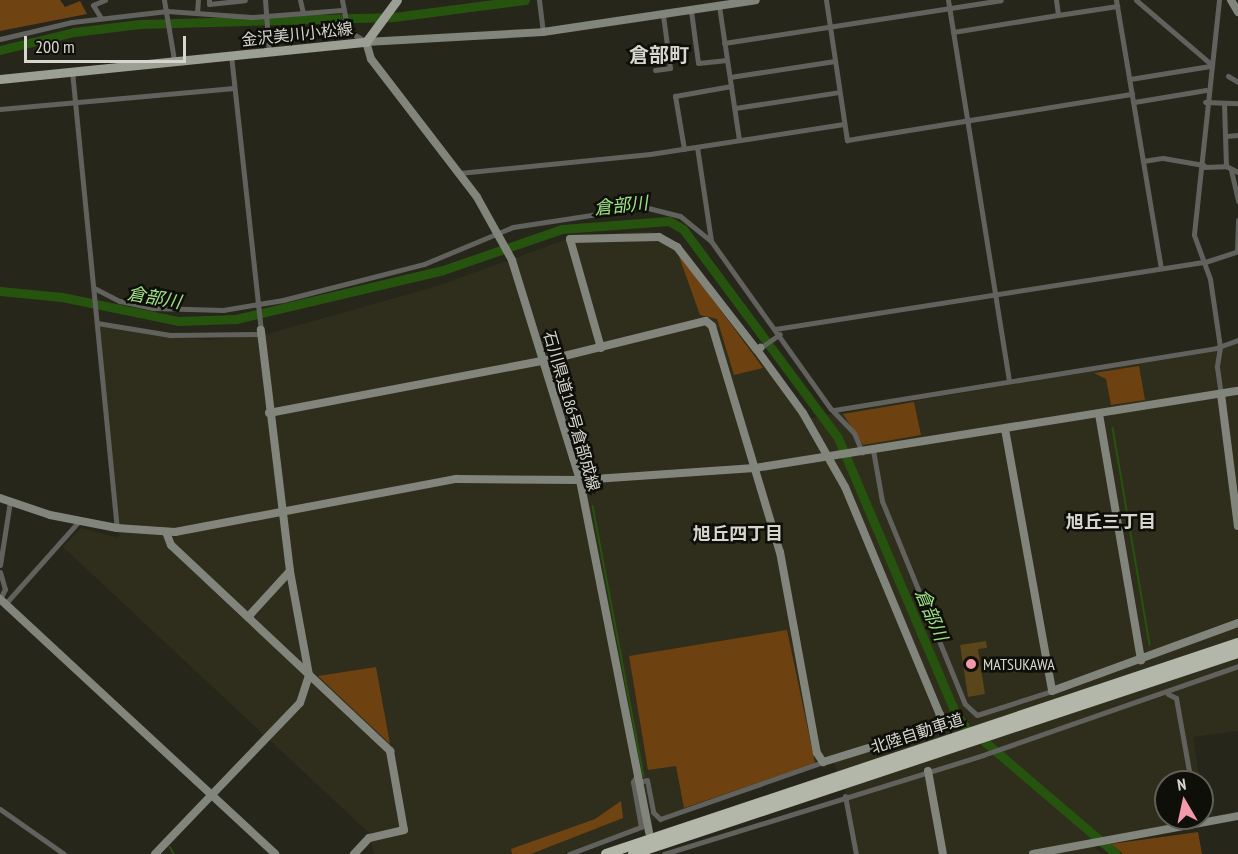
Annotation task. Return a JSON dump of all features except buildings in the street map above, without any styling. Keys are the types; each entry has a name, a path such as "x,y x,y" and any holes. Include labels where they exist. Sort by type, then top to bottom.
{"highway":[{"name":"北陸自動車道","path":"606,854 1238,643"},
{"name":"北陸自動車道","path":"633,854 1238,653"}],"main road":[{"name":"金沢美川小松線","path":"0,79 366,42 373,27 393,4"}],"street":[{"path":"101,18 93,5 105,0"},
{"path":"164,0 168,12 174,60"},
{"path":"197,13 198,0"},
{"path":"208,0 209,4 245,0"},
{"path":"265,0 269,52"},
{"path":"300,0 303,13"},
{"path":"342,0 346,26 366,42 543,32 756,0"},
{"path":"826,0 847,140 1132,94"},
{"path":"948,0 1009,381"},
{"path":"724,43 1001,0"},
{"path":"1056,0 1058,15"},
{"path":"1139,0 1211,65"},
{"path":"1219,0 1206,90 1203,166 1195,199 1194,235 1205,262 1220,346 1217,367 1234,470 1238,526"},
{"path":"1231,0 1238,12"},
{"path":"229,2 229,16"},
{"path":"539,2 543,32"},
{"path":"953,32 1117,3 1161,268"},
{"path":"720,4 740,140"},
{"path":"0,39 101,18 168,12 266,17 342,11"},
{"path":"691,11 698,63 727,60"},
{"path":"655,70 670,68 663,15"},
{"name":"石川県道186号倉部成線","path":"366,42 372,59 500,232 513,260 580,480 649,832"},
{"path":"155,854 300,703 309,675 280,512 231,55"},
{"path":"730,77 835,61"},
{"path":"1130,79 1211,65"},
{"path":"72,71 117,528"},
{"path":"1228,76 1238,82"},
{"path":"684,149 675,96 731,86"},
{"path":"0,109 234,88"},
{"path":"1134,102 1206,90"},
{"path":"735,108 839,92"},
{"path":"1205,102 1238,103"},
{"path":"1224,103 1229,168 1238,201"},
{"path":"458,173 684,149 844,124"},
{"path":"1226,136 1238,135"},
{"path":"697,147 711,241"},
{"path":"1143,161 1163,158 1203,166 1229,168 1238,172"},
{"path":"94,290 120,301 173,310 223,310 283,300 424,264 500,232 644,207 680,216 711,241 834,410 854,433 860,452"},
{"path":"775,329 1205,262 1238,251 1238,220"},
{"path":"569,854 641,826 633,782 638,778 647,780 653,812 660,819 823,762 936,727 940,715 845,487 803,413 759,349 677,247 659,237 570,239 601,348"},
{"path":"97,320 170,335 261,332"},
{"path":"269,413 601,348 706,321 712,326 780,552 817,753 823,762"},
{"path":"759,349 779,335"},
{"path":"834,410 1220,346 1238,340"},
{"path":"0,498 79,521 117,528 165,532 456,479 580,480 755,468 1238,391"},
{"path":"1099,414 1141,660"},
{"path":"1005,429 1052,691"},
{"path":"873,450 882,501 965,704 977,715 1111,674 1141,660 1238,623"},
{"path":"0,565 10,501"},
{"path":"2,601 79,521"},
{"path":"165,532 171,545 390,751 404,830 369,838 354,854"},
{"path":"248,617 290,571"},
{"path":"0,572 5,589 2,601"},
{"path":"2,601 275,854"},
{"path":"664,854 928,767 983,755 1118,707 1168,694 1238,666"},
{"path":"1168,694 1176,698 1189,770"},
{"path":"1115,699 1118,707"},
{"path":"928,767 943,854"},
{"path":"764,784 767,792"},
{"path":"845,795 855,854"},
{"path":"0,809 64,854"},
{"path":"774,811 777,818"},
{"path":"1214,818 1238,816"},
{"path":"1033,854 1154,830"}],"shaded area":[{"path":"0,0 60,0 65,7 80,1 87,14 0,31"},
{"path":"651,231 684,248 811,418 1216,351 1238,343 1238,731 1193,737 1198,770 1154,770 1154,829 1086,840 1102,854 857,854 848,798 831,756 563,854 374,854 369,833 63,547 81,528 119,538 99,326 208,340 267,334 434,287 576,236"},
{"path":"677,251 763,368 734,375 717,319 700,315"},
{"path":"1139,366 1145,400 1111,405 1106,379 1094,373"},
{"path":"914,402 921,435 863,445 843,414"},
{"path":"787,630 815,763 684,808 676,766 648,770 629,656"},
{"path":"376,667 390,744 318,676"},
{"path":"621,801 623,818 531,854 512,854 511,849 595,819"},
{"path":"1198,832 1202,854 1123,854 1111,844"}],"waterway":[{"path":"0,50 74,32 140,24 394,17 525,0"},
{"name":"倉部川","path":"0,291 62,297 178,321 236,319 443,270 562,229 669,221 683,229 838,438 956,715 965,726"},
{"path":"1113,428 1150,645"},
{"path":"593,506 644,776"},
{"path":"915,729 929,725"},
{"name":"倉部川","path":"985,742 1116,854"},
{"path":"170,847 174,854"}],"place":[{"name":"MATSUKAWA","path":"971,664"}],"district":[{"name":"倉部町","path":"659,55"},
{"name":"旭丘三丁目","path":"1111,522"},
{"name":"旭丘四丁目","path":"738,534"}]}
